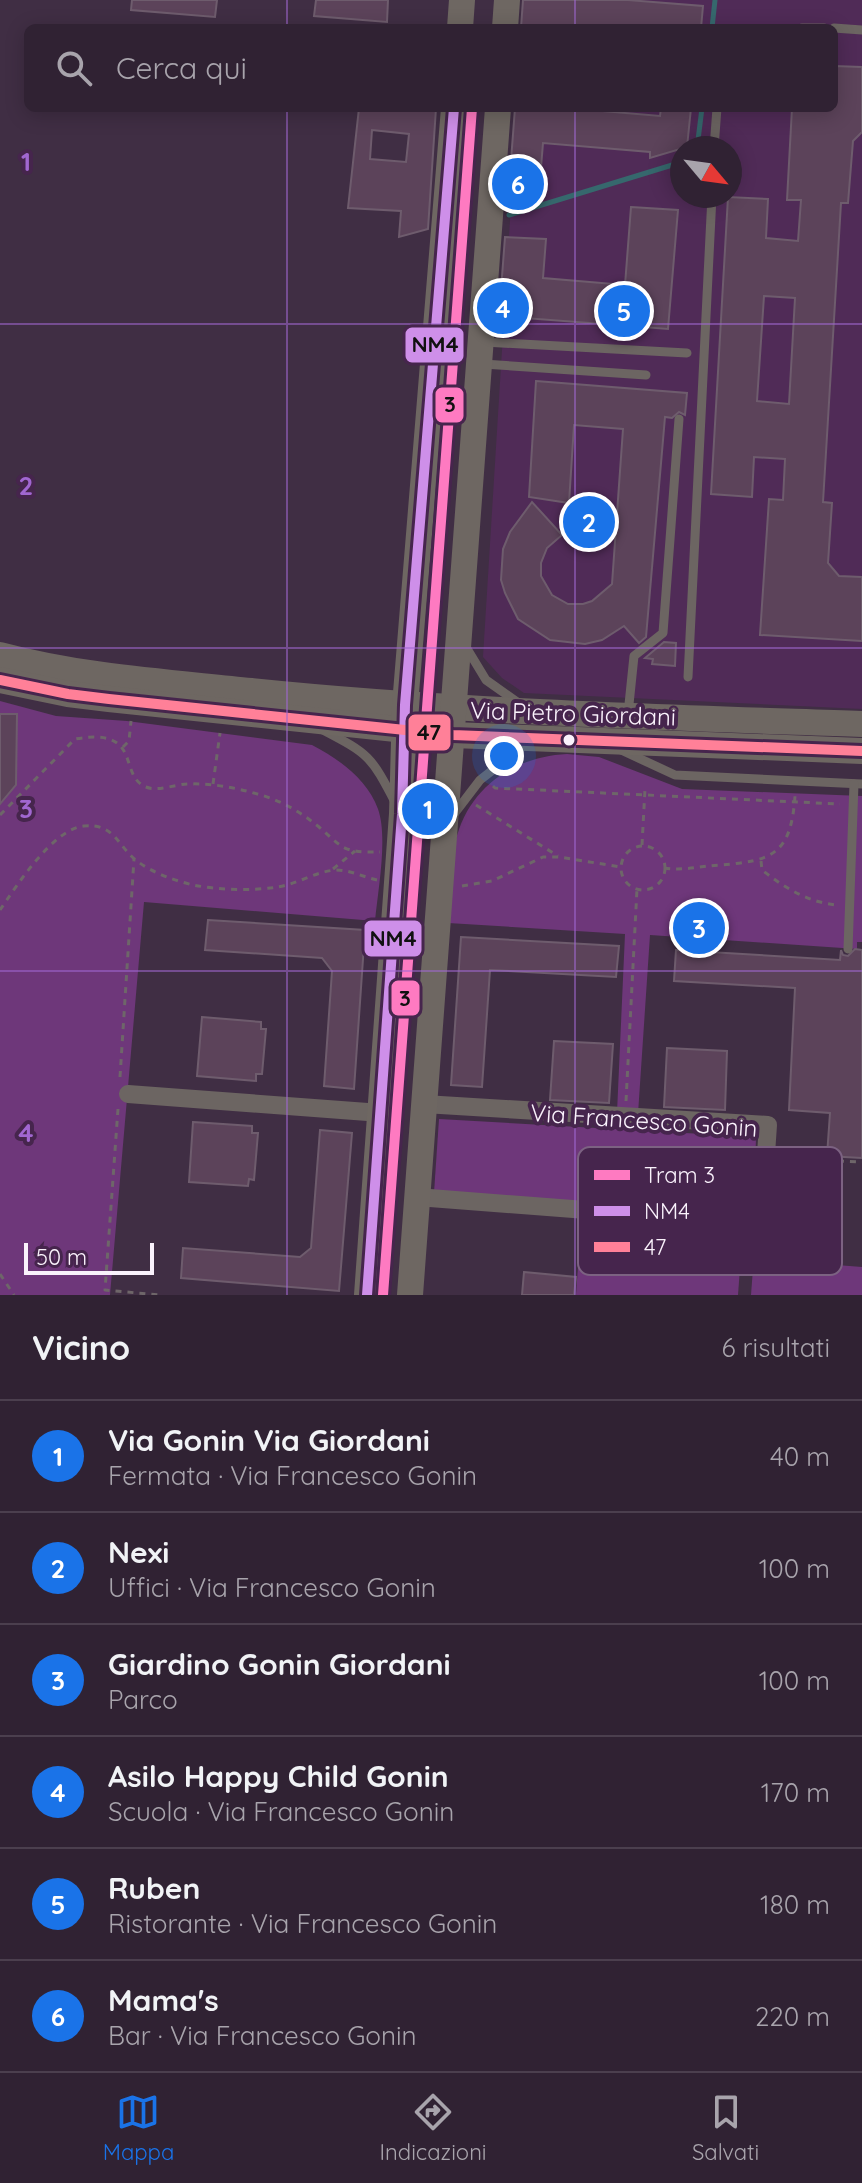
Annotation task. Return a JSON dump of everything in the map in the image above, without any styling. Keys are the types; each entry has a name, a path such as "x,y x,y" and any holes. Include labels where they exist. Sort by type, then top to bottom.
{"street":[{"path":"460,24 462,0"},
{"path":"505,24 507,0"},
{"path":"367,1295 402,814 404,718 454,112"},
{"path":"410,1295 498,112"},
{"name":"Via Pietro Giordani","path":"9,670 116,677 404,718 453,735 862,751"},
{"name":"Via Pietro Giordani","path":"9,670 95,698 306,721 404,718 454,708 862,724"},
{"path":"128,1094 381,1113"},
{"name":"Via Francesco Gonin","path":"424,1104 768,1125 766,1147"},
{"name":"Via Francesco Gonin","path":"417,1197 578,1209"}],"lane":[{"path":"838,28 862,30"},
{"path":"715,136 717,112"},
{"path":"688,677 711,208"},
{"path":"480,353 687,353"},
{"path":"480,353 646,375"},
{"path":"628,717 634,656 663,633 679,419"},
{"path":"459,634 486,680 506,697 538,712"},
{"name":"Via Pietro Giordani","path":"306,721 361,750 371,759 402,814"},
{"name":"Via Pietro Giordani","path":"445,826 480,780 534,739"},
{"name":"Via Pietro Giordani","path":"609,742 625,754 675,775 858,784"},
{"path":"848,949 858,784"}],"path":[{"path":"123,747 129,741 133,714"},
{"path":"213,784 221,725"},
{"path":"0,815 75,739 91,736 113,740 123,747 137,781 144,787 213,784 270,798 294,810 344,848 383,852"},
{"path":"495,788 795,798 844,804"},
{"path":"642,846 645,789"},
{"path":"664,868 688,870 761,861 772,855 785,839 791,826 795,798"},
{"path":"476,805 559,857"},
{"path":"0,910 18,883 56,841 69,830 83,826 98,826 112,833 134,859 154,871 194,885 278,887 332,870 350,871 381,881"},
{"path":"642,846 658,852 664,868 662,878 647,890 637,889 625,881 621,867 627,852 642,846"},
{"path":"332,870 355,851"},
{"path":"454,886 492,881 543,857 621,867"},
{"path":"761,861 762,870 787,888 814,901 849,906"},
{"path":"625,1117 637,889"},
{"path":"842,1161 862,1162"},
{"path":"0,1274 14,1295"}],"shaded area":[{"path":"524,0 862,0 862,709 524,693 502,678 483,657 517,112 838,112 838,24 522,24"},
{"path":"0,701 56,716 127,721 312,745 342,763 359,779 373,798 381,821 381,864 375,921 144,902 110,1295 0,1295"},
{"path":"567,754 599,757 682,789 862,796 862,942 857,942 857,949 650,935 638,1114 617,1113 625,934 448,923 452,858 459,828 479,794 509,770 527,762"},
{"path":"439,1119 756,1137 756,1147 578,1147 578,1203 434,1193"},
{"path":"842,1265 862,1267 862,1295 751,1295 753,1275 842,1275"},
{"path":"578,1267 578,1275 739,1275 738,1295 576,1295"}],"building":[{"path":"132,0 217,0 215,17 131,10"},
{"path":"316,0 388,0 387,22 314,16"},
{"path":"523,0 628,0 703,6 701,24 521,24"},
{"path":"838,66 862,67 862,132 853,141 848,203 841,203 823,502 832,503 828,563 839,576 862,577 862,641 760,635 769,499 783,500 785,459 754,457 752,497 711,494 727,208 742,208 742,198 768,199 766,238 798,241 801,200 787,200 792,112 838,112","holes":["764,296 795,298 789,404 757,401"]},
{"path":"359,112 436,112 428,229 399,237 401,211 348,208","holes":["372,130 409,134 406,162 370,159"]},
{"path":"515,112 614,112 660,116 660,112 691,112 688,136 670,136 670,152 650,158 650,152 543,143 539,192 508,200"},
{"path":"631,207 678,210 668,329 499,316 505,237 546,239 543,278 625,285"},
{"path":"536,381 687,393 685,415 679,412 672,418 665,417 646,637 639,643 624,626 602,640 585,644 550,640 518,619 505,593 501,580 503,549 510,532 532,502 562,535 547,548 541,563 541,576 552,595 568,604 583,604 592,601 612,584 623,429 574,425 569,503 529,497"},
{"path":"664,642 676,643 675,666 652,664 653,659 645,658"},
{"path":"0,714 17,714 16,785 0,804"},
{"path":"208,920 365,930 354,1089 324,1086 332,971 322,958 205,950"},
{"path":"461,937 619,946 616,977 490,970 482,1087 451,1085"},
{"path":"855,949 862,950 862,1158 842,1157 842,1147 828,1147 830,1113 789,1110 795,988 674,981 676,950 840,960 841,950 843,955 848,956"},
{"path":"202,1017 261,1022 261,1029 266,1029 262,1074 256,1074 256,1081 197,1076"},
{"path":"554,1041 613,1044 609,1103 550,1100"},
{"path":"667,1048 727,1051 725,1110 664,1107"},
{"path":"193,1122 252,1126 252,1133 258,1133 254,1180 249,1179 248,1186 189,1182"},
{"path":"320,1130 352,1133 339,1291 181,1278 183,1248 300,1257 311,1248"},
{"path":"524,1272 576,1277 574,1295 522,1295"}],"waterway":[{"path":"712,24 715,0"},
{"path":"698,136 702,112"},
{"path":"509,215 670,166"}],"tram line":[{"name":"3","path":"383,1295 472,112"}],"transit line":[{"name":"NM4","path":"367,1295 402,814 405,705 454,112"},
{"name":"47","path":"0,680 109,699 453,735 862,751"}],"place":[{"name":"Mama's","path":"518,184"},
{"name":"Asilo Happy Child Gonin","path":"503,308"},
{"name":"Ruben","path":"624,311"},
{"name":"Nexi","path":"589,522"},
{"name":"Via Gonin Via Giordani","path":"428,809"},
{"name":"Giardino Gonin Giordani","path":"699,928"}]}
